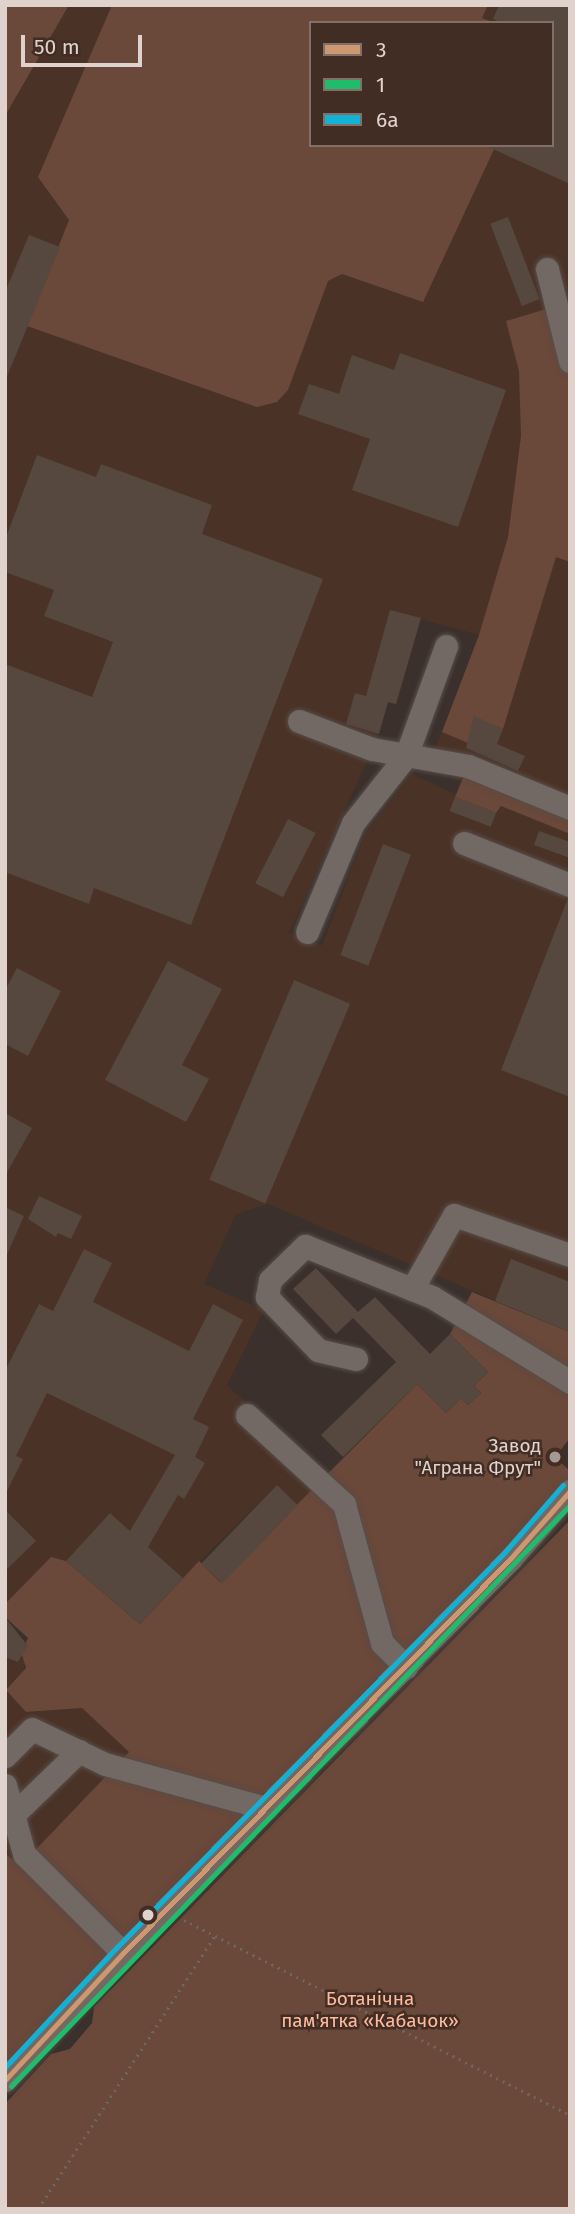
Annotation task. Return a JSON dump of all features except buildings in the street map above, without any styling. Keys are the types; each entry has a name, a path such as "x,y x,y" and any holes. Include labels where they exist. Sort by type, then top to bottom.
{"street":[{"path":"547,269 570,361"},
{"path":"307,932 354,823 406,756 446,646"},
{"path":"299,721 406,756 468,766 570,808"},
{"path":"464,843 570,885"},
{"path":"412,1289 454,1215 570,1255"},
{"path":"356,1359 318,1350 267,1297 270,1280 295,1252 315,1246 412,1289 570,1382"},
{"path":"247,1415 344,1504 382,1643 405,1667"},
{"path":"5,2080 123,1953 405,1667 570,1490"},
{"path":"5,1756 32,1729 105,1764 266,1808"},
{"path":"13,1815 79,1751"},
{"path":"5,1785 24,1854 123,1953"}],"path":[{"path":"165,1910 570,2115"},
{"path":"38,2209 215,1935"}],"shaded area":[{"path":"69,5 570,5 570,808 430,762 479,635 421,619 396,704 388,703 379,734 289,933 322,945 366,833 412,774 495,813 501,806 570,834 570,1332 268,1204 236,1214 204,1284 264,1310 227,1385 326,1476 298,1505 277,1485 183,1578 110,1513 66,1561 51,1558 5,1604 5,116"},
{"path":"24,1656 26,1712 82,1708 129,1752 19,1867 5,1853 5,1657 18,1662"}],"green space":[{"path":"5,5 69,5 5,116"},
{"path":"112,5 488,5 482,18 490,21 309,21 309,147 495,147 423,302 342,274 328,281 288,390 277,402 257,407 27,326 69,220 38,177"},
{"path":"556,306 570,361 570,562 556,557 503,729 474,717 468,743 442,732 479,635 508,537 521,436 519,371 506,321"},
{"path":"468,766 570,808 570,834 501,806 496,813 455,797"},
{"path":"472,1292 570,1332 570,1438 555,1457 570,1471 570,1491 5,2080 5,1853 20,1866 129,1752 82,1708 26,1712 6,1690 26,1668 21,1652 28,1638 5,1617 5,1604 51,1557 66,1561 140,1624 199,1561 220,1582 417,1384 446,1413 461,1398 468,1405 481,1393 474,1386 488,1372 450,1334"},
{"name":"Ботанічна пам'ятка «Кабачок»","path":"570,1520 570,2209 5,2209 5,2104 51,2054 70,2049 92,2023 94,2007"}],"transit line":[{"name":"6а","path":"5,2067 117,1947 504,1553 563,1485"},
{"name":"3","path":"5,2080 123,1953 510,1559 570,1491"},
{"name":"1","path":"11,2086 570,1505"}],"place":[{"name":"Завод \"Аграна Фрут\"","path":"555,1457"}]}
